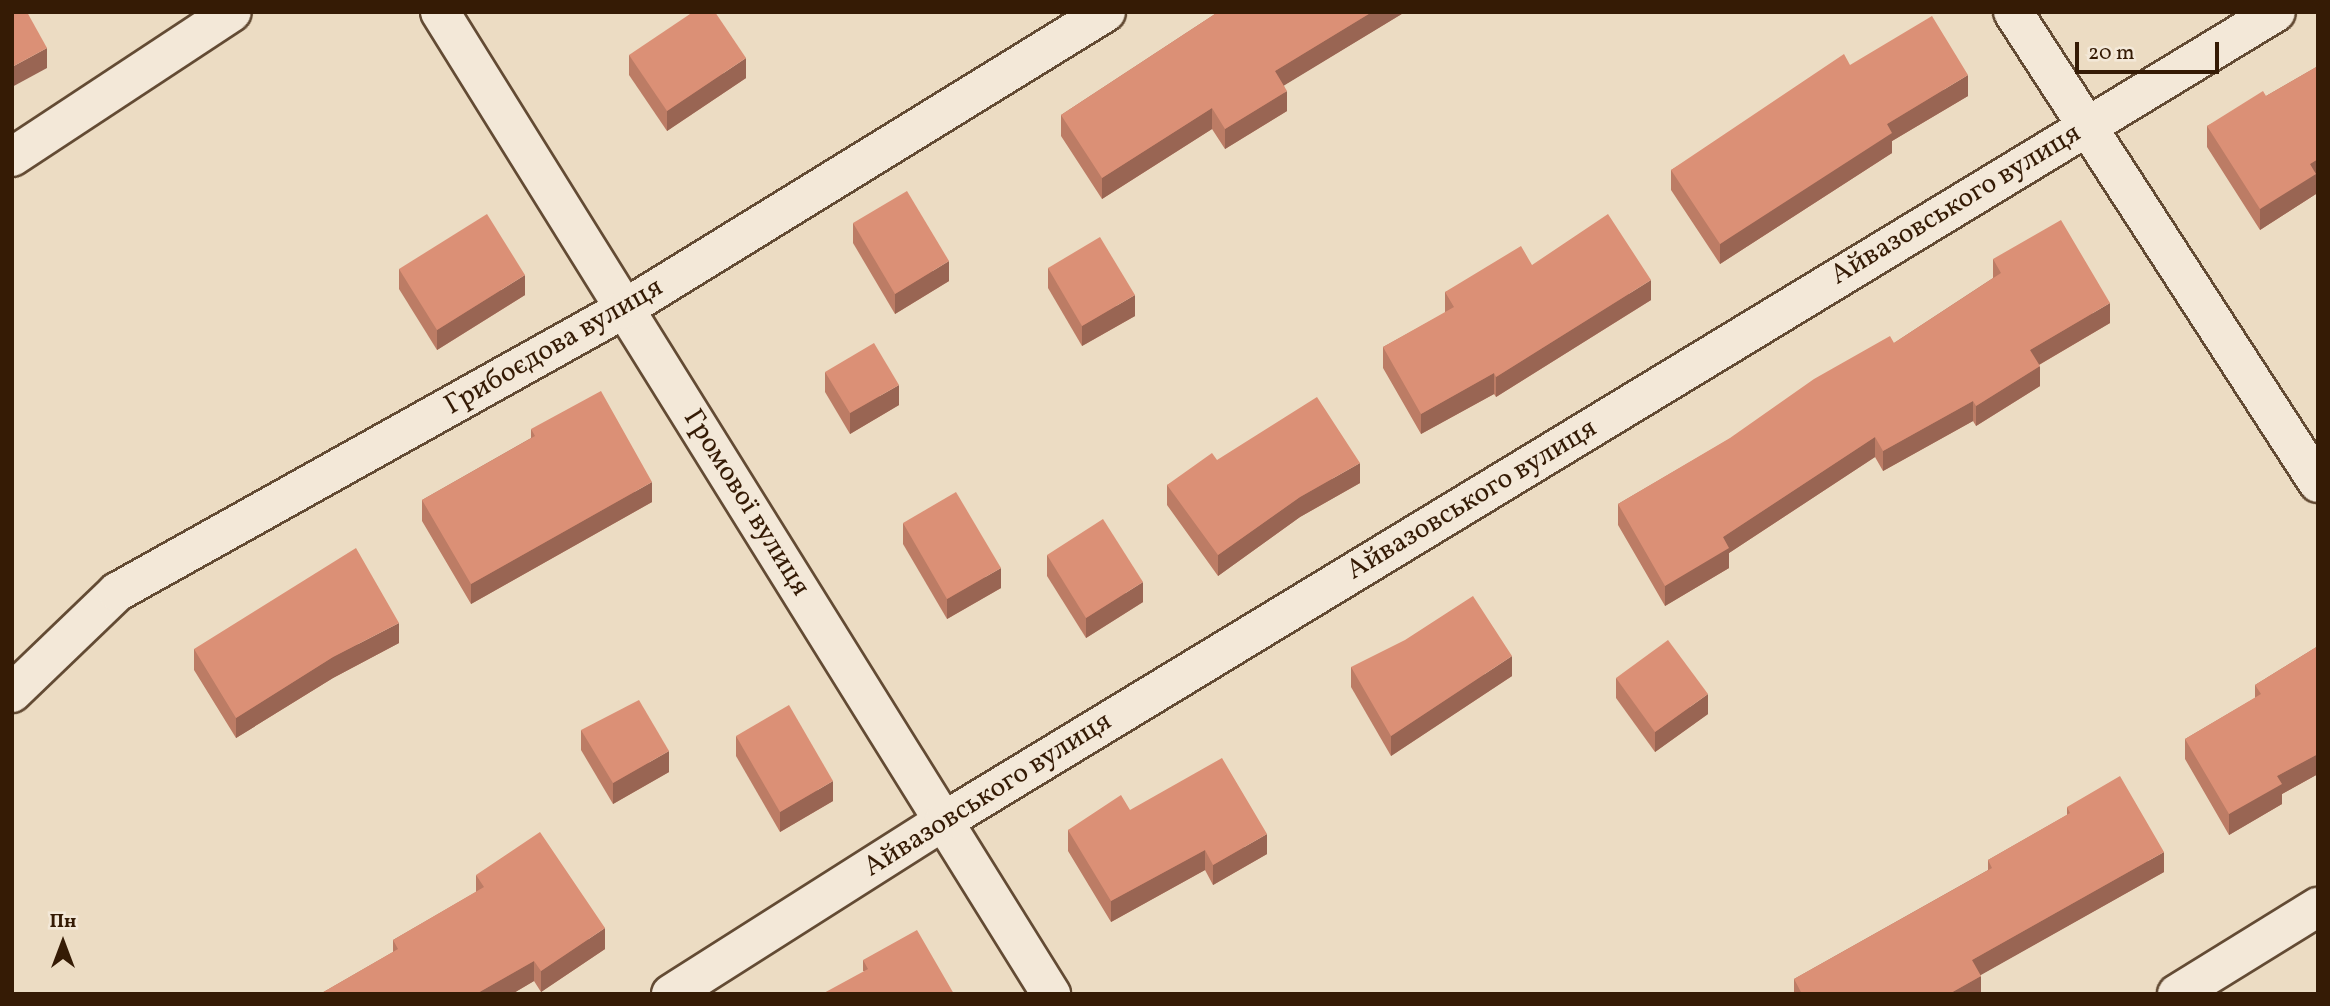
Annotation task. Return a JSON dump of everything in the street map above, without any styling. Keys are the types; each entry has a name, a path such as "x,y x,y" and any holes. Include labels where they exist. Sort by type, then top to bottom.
{"street":[{"path":"12,157 232,12"},
{"name":"Громової вулиця","path":"440,12 1051,994"},
{"name":"Грибоєдова вулиця","path":"12,693 117,592 624,309 1106,12"},
{"path":"2013,12 2318,483"},
{"name":"Айвазовського вулиця","path":"671,994 944,821 2276,12"},
{"path":"2178,994 2318,907"}],"building":[{"path":"12,12 27,12 47,48 12,67"},
{"path":"693,12 715,12 746,58 667,111 629,55"},
{"path":"1218,12 1372,12 1275,71 1287,91 1225,129 1212,108 1102,178 1061,115"},
{"path":"1932,16 1968,75 1887,124 1892,133 1720,244 1671,170 1844,54 1850,65"},
{"path":"2318,66 2318,159 2310,164 2316,174 2260,209 2207,126 2263,91 2266,96"},
{"path":"907,191 949,261 895,294 853,223"},
{"path":"487,214 525,275 437,330 399,269"},
{"path":"1608,214 1651,280 1496,377 1494,373 1421,414 1383,347 1454,307 1445,292 1521,246 1532,265"},
{"path":"2061,220 2110,303 2030,350 2040,366 1976,406 1973,401 1883,451 1875,437 1723,537 1729,548 1665,586 1618,504 1730,438 1814,379 1890,336 1894,343 2001,273 1993,259"},
{"path":"1100,237 1135,295 1082,326 1048,268"},
{"path":"874,343 899,385 850,413 825,372"},
{"path":"601,391 652,482 471,584 422,500 535,436 531,429"},
{"path":"1317,397 1360,463 1300,497 1218,555 1167,485 1212,453 1217,460"},
{"path":"956,492 1001,568 947,599 903,523"},
{"path":"1103,519 1143,582 1086,618 1047,555"},
{"path":"356,548 399,623 333,657 236,718 194,649"},
{"path":"1473,596 1512,656 1391,736 1351,667 1405,640"},
{"path":"1668,640 1708,694 1655,732 1616,678"},
{"path":"2318,646 2318,754 2277,776 2282,784 2229,814 2185,739 2261,694 2255,685"},
{"path":"639,700 669,751 613,783 581,730"},
{"path":"789,705 833,781 780,812 736,736"},
{"path":"1222,758 1267,834 1213,865 1205,850 1111,901 1068,830 1121,795 1130,810"},
{"path":"2120,776 2164,852 1972,960 1981,976 1949,994 1802,994 1794,979 1992,868 1988,860 2070,813 2067,807"},
{"path":"540,832 605,928 541,971 534,961 476,994 320,994 398,949 393,940 484,887 476,875"},
{"path":"917,930 954,994 822,994 868,969 863,960"}]}
